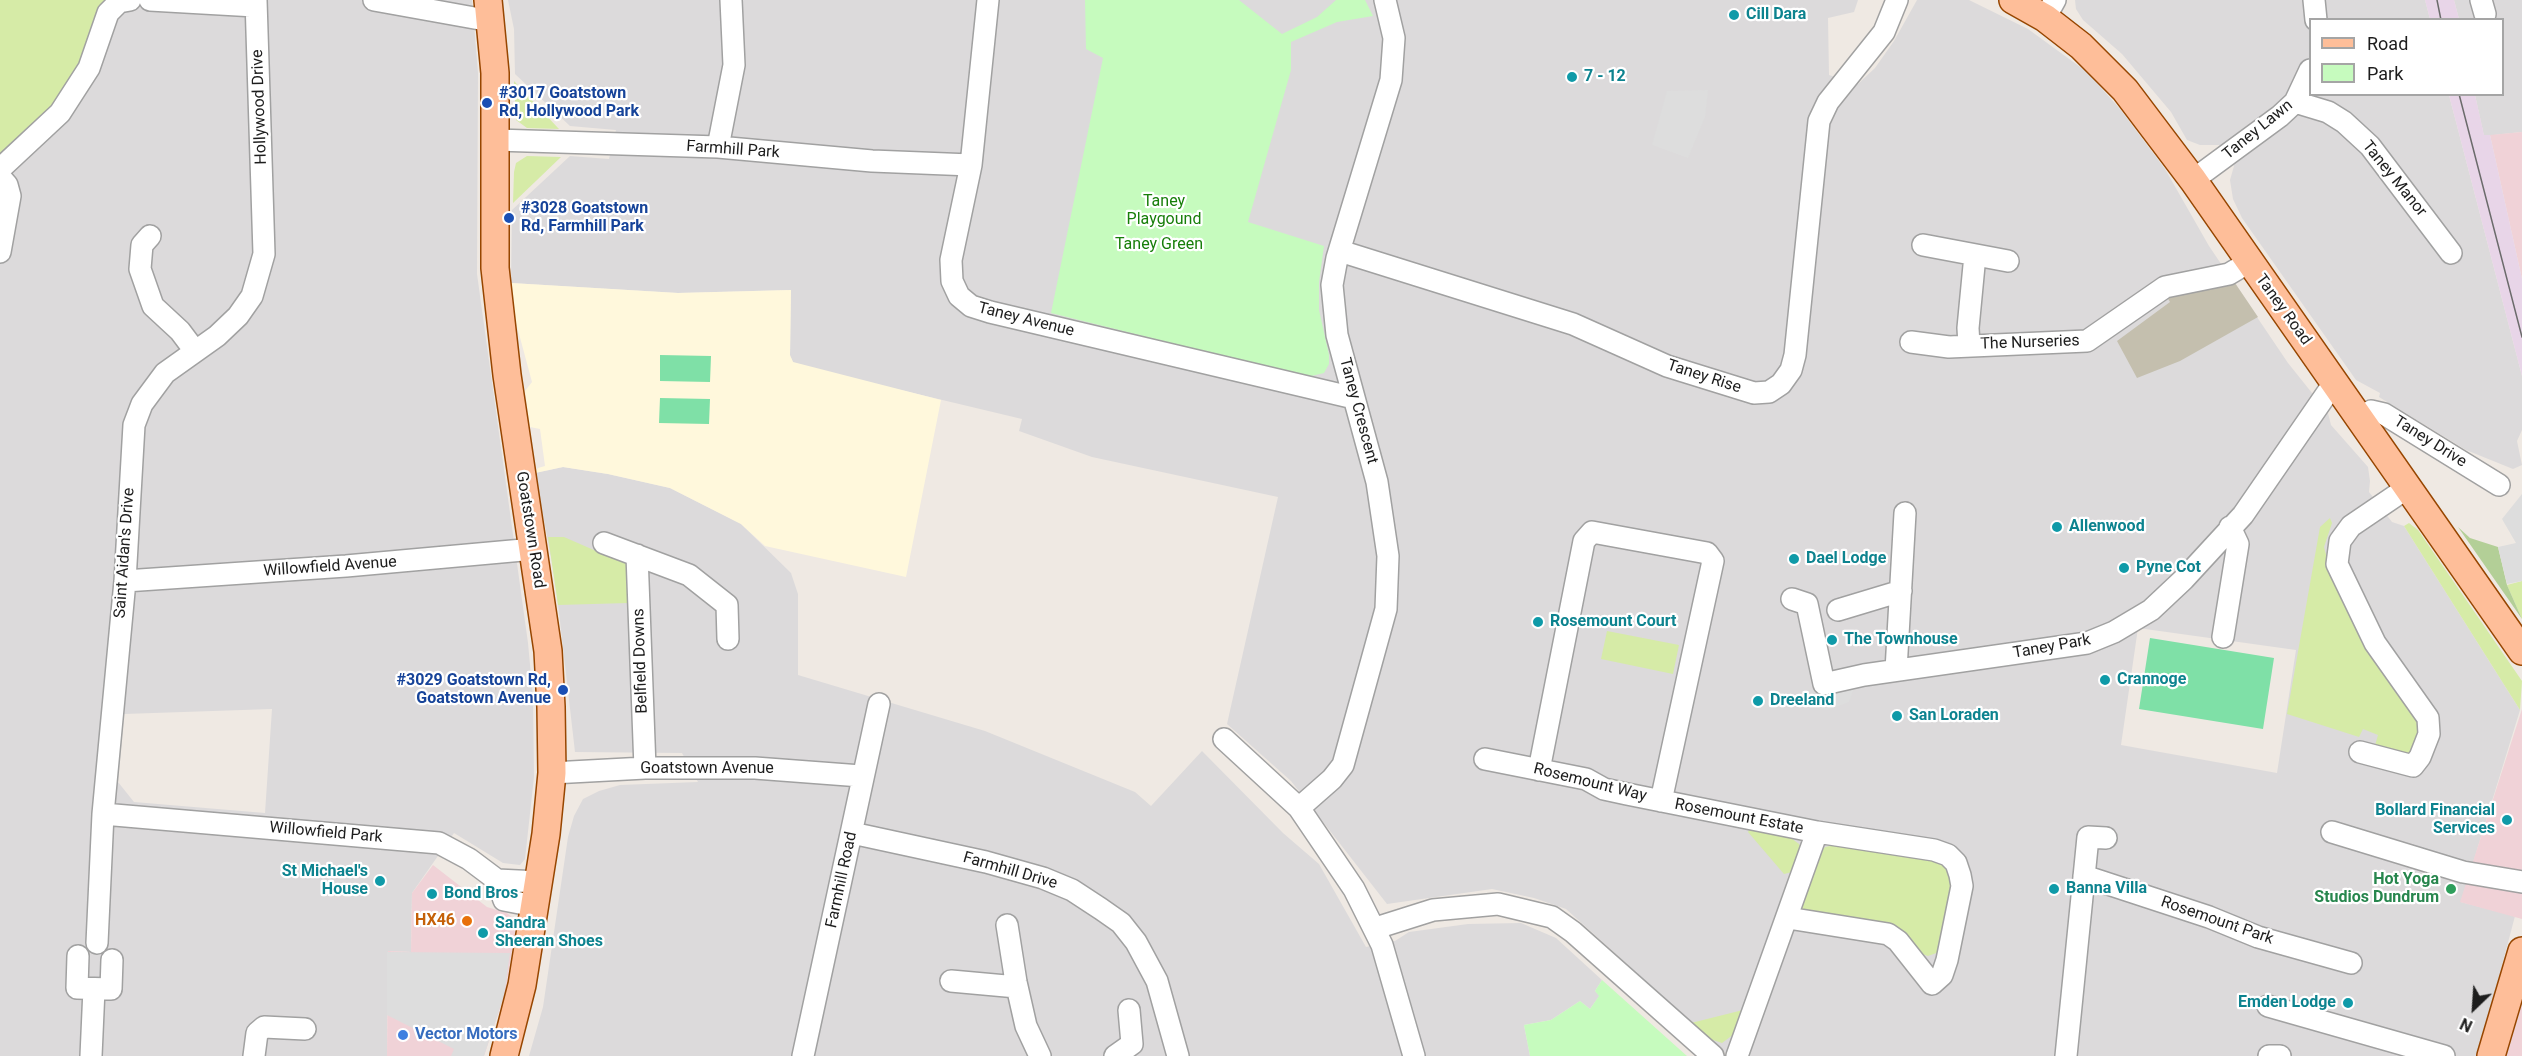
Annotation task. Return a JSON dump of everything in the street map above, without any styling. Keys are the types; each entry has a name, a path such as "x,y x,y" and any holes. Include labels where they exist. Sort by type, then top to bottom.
{"main road":[{"name":"Taney Road","path":"2013,0 2050,9 2114,77 2193,180 2407,488 2518,641"},
{"name":"Goatstown Road","path":"490,10 496,140 495,268 507,375 548,651 552,773 537,894 522,985 504,1056"},
{"path":"2491,1056 2522,951"}],"street":[{"path":"0,169 60,113 89,68 108,13 119,2 130,0"},
{"path":"150,0 256,3"},
{"path":"374,0 490,10"},
{"path":"718,147 734,64 731,0"},
{"name":"Taney Avenue","path":"988,0 970,165 951,260 952,281 959,296 971,306 1354,398"},
{"name":"Taney Crescent","path":"1299,808 1332,779 1343,765 1386,609 1388,556 1377,482 1332,308 1332,285 1340,251 1391,80 1394,38 1385,0"},
{"name":"Taney Rise","path":"1340,251 1573,324 1667,366 1754,393 1769,392 1781,384 1791,370 1795,355 1819,121 1828,102 1884,32 1897,0"},
{"path":"2314,0 2316,18"},
{"name":"Hollywood Drive","path":"256,3 264,214"},
{"name":"Taney Lawn","path":"2193,180 2280,116 2295,102 2309,72"},
{"name":"Taney Manor","path":"2295,102 2328,112 2344,122 2370,146 2451,253"},
{"name":"Farmhill Park","path":"496,140 718,147 872,161 970,165"},
{"path":"0,177 10,196 0,252"},
{"name":"Saint Aidan's Drive","path":"97,943 103,814 125,581 134,425 142,404 165,373 217,336 238,316 252,296 264,254 264,214"},
{"path":"150,236 142,244 140,269 153,306 180,331 195,351"},
{"path":"1923,245 2008,261"},
{"name":"The Nurseries","path":"1969,345 1968,328 1975,255"},
{"name":"The Nurseries","path":"1911,342 1949,346 2087,341 2166,287 2229,274 2248,262"},
{"name":"Taney Park","path":"1792,599 1807,604 1824,684 1896,670 2087,643 2114,632 2151,610 2184,579 2243,515 2334,383"},
{"name":"Taney Drive","path":"2359,418 2371,411 2384,414 2499,485"},
{"path":"2360,752 2413,766 2420,757 2429,734 2428,718 2375,643 2337,564 2340,541 2352,526 2407,488"},
{"path":"1896,670 1905,513"},
{"path":"2223,637 2238,544 2230,527"},
{"path":"1539,770 1584,541 1592,532 1707,553 1713,561 1661,801"},
{"path":"604,543 690,575 727,605 728,639"},
{"name":"Willowfield Avenue","path":"125,581 345,566 534,549"},
{"name":"Belfield Downs","path":"637,555 645,768"},
{"path":"1838,610 1901,591"},
{"name":"Farmhill Road","path":"803,1056 852,833 861,776 879,704"},
{"path":"1224,739 1299,808 1354,889 1376,928 1403,1012 1414,1056"},
{"name":"Rosemount Way","path":"1485,759 1586,779 1604,789 1661,801"},
{"name":"Goatstown Avenue","path":"552,773 645,768 755,768 861,776"},
{"name":"Rosemount Estate","path":"1661,801 1817,832 1934,850 1948,855 1956,863 1962,886 1947,960 1942,975 1932,984 1898,941 1888,934 1788,918"},
{"name":"Willowfield Park","path":"103,814 439,843 470,860 497,880 504,900 537,894"},
{"name":"Rosemount Estate","path":"1737,1056 1817,832"},
{"path":"2332,832 2463,872 2522,882"},
{"name":"Farmhill Drive","path":"852,833 986,862 1043,878 1072,890 1101,909 1121,923 1157,981 1178,1056"},
{"path":"2066,1056 2088,837 2106,838"},
{"name":"Rosemount Park","path":"2084,876 2209,917 2258,937 2351,963"},
{"path":"1376,928 1433,910 1497,904 1516,906 1552,917 1618,970 1713,1056"},
{"path":"1007,925 1026,1026 1040,1056"},
{"path":"78,956 76,988 111,989 112,960"},
{"path":"951,981 1017,987"},
{"path":"91,1056 94,989"},
{"path":"2268,1006 2444,1056"},
{"path":"1115,1056 1132,1044 1129,1010"},
{"path":"254,1056 257,1033 264,1027 305,1029"},
{"path":"2269,1056 2280,1056"}],"shaded area":[{"path":"110,0 472,0 478,73 477,274 528,643 533,697 534,777 525,859 520,865 503,863 454,833 412,893 411,952 388,951 387,1056 0,1056 0,158","holes":["272,709 265,813 134,802 118,782 124,714"]},
{"path":"508,0 1858,0 1854,12 1828,18 1829,75 1858,84 1875,68 1894,41 1917,0 1969,0 2028,29 2087,72 2120,109 2165,169 2209,246 2288,363 2328,413 2331,425 2368,467 2369,492 2392,522 2404,526 2520,710 2461,902 2515,916 2478,1056 1729,1056 1566,909 1534,898 1492,889 1387,904 1291,781 1227,724 1278,497 1092,457 1019,431 1022,419 800,366 793,362 790,356 791,290 678,293 511,283 512,210 570,156 609,159 616,130 570,126 515,74 514,29","holes":["2138,628 2296,650 2277,773 2121,745"]},
{"path":"2075,0 2425,0 2430,18 2309,18 2309,96 2449,96 2522,376 2522,430 2517,441 2522,465 2513,469 2466,450 2379,397 2380,393 2356,380 2242,218 2233,199 2230,180 2234,166 2219,145 2200,145 2187,140 2171,112 2122,54 2083,20 2076,9"},
{"path":"2425,0 2454,0 2459,18 2430,18"},
{"path":"2454,0 2522,0 2522,132 2484,136 2475,96 2504,96 2504,18 2459,18"},
{"path":"1708,90 1705,117 1688,158 1652,145 1667,91"},
{"path":"2449,96 2475,96 2484,135 2490,135 2522,279 2522,376"},
{"path":"2522,132 2522,279 2490,135"},
{"path":"2233,280 2258,317 2180,361 2137,378 2117,341 2170,302 2167,297"},
{"path":"511,283 678,293 791,290 790,355 793,362 941,400 906,577 765,546 741,524 670,488 563,467 535,473 538,468 545,466 540,429 530,427 525,391 532,382 515,319"},
{"path":"563,467 670,488 741,524 791,573 798,594 798,675 985,731 1135,792 1151,806 1202,751 1283,833 1319,864 1366,947 1395,941 1409,932 1468,924 1521,923 1556,938 1602,980 1595,991 1600,995 1590,1009 1580,1001 1551,1020 1524,1025 1530,1056 529,1056 543,1007 568,837 574,816 583,799 599,791 620,785 698,782 682,753 575,752 555,578 535,473"},
{"path":"2522,494 2522,581 2507,584 2498,547 2516,543 2502,519"},
{"path":"1858,676 1849,702 1827,710 1817,708 1824,684"},
{"path":"2522,709 2522,919 2460,902"},
{"path":"433,865 487,907 507,913 514,919 515,933 505,993 484,1056 387,1056 388,951 411,952 412,893"},
{"name":"Vector Motors","path":"387,952 510,953 504,995 484,1056 451,1056 454,1049 387,1015"},
{"path":"2522,1004 2522,1056 2506,1056 2509,1048"}],"green space":[{"path":"0,0 110,0 77,71 53,107 0,158"},
{"name":"Taney Green","path":"1085,0 1239,0 1282,34 1317,17 1336,0 1365,0 1373,16 1337,22 1291,42 1291,70 1248,222 1324,246 1319,282 1319,310 1329,364 1324,373 1307,377 1051,313 1103,58 1086,49"},
{"path":"514,81 559,129 527,128 516,120"},
{"path":"527,156 561,157 513,203 516,163"},
{"path":"660,355 711,356 710,382 660,381"},
{"path":"660,398 710,399 709,424 659,423"},
{"path":"2330,518 2332,523 2324,547 2330,570 2353,622 2379,667 2413,712 2421,733 2411,760 2374,749 2378,735 2363,729 2359,737 2287,714 2320,527"},
{"path":"2409,523 2418,530 2522,681 2520,710 2404,526"},
{"path":"2458,527 2470,538 2498,547 2507,585 2522,619"},
{"path":"548,537 564,537 619,561 626,557 630,558 628,603 558,605"},
{"path":"2522,581 2522,619 2507,585"},
{"path":"1607,631 1679,645 1673,674 1601,659"},
{"path":"2150,638 2274,658 2263,729 2139,709"},
{"path":"1750,828 1791,838 1799,844 1801,848 1792,872 1784,874 1748,832"},
{"path":"1836,841 1937,859 1947,865 1953,876 1942,951 1928,956 1803,913 1800,907 1823,850 1825,847 1835,845"},
{"path":"1602,980 1687,1056 1530,1056 1524,1025 1551,1020 1580,1001 1590,1009 1599,996 1595,991"},
{"path":"1743,1010 1734,1034 1722,1043 1707,1038 1691,1023"}],"tram line":[{"path":"2437,0 2441,18"},
{"path":"2460,96 2522,337"}],"place":[{"name":"Cill Dara","path":"1734,15"},
{"name":"7 - 12","path":"1572,77"},
{"name":"#3017 Goatstown Rd, Hollywood Park","path":"487,103"},
{"name":"#3028 Goatstown Rd, Farmhill Park","path":"509,218"},
{"name":"Allenwood","path":"2057,527"},
{"name":"Dael Lodge","path":"1794,559"},
{"name":"Pyne Cot","path":"2124,568"},
{"name":"Rosemount Court","path":"1538,622"},
{"name":"The Townhouse","path":"1832,640"},
{"name":"Crannoge","path":"2105,680"},
{"name":"#3029 Goatstown Rd, Goatstown Avenue","path":"563,690"},
{"name":"Dreeland","path":"1758,701"},
{"name":"San Loraden","path":"1897,716"},
{"name":"Bollard Financial Services","path":"2507,820"},
{"name":"St Michael's House","path":"380,881"},
{"name":"Banna Villa","path":"2054,889"},
{"name":"Hot Yoga Studios Dundrum","path":"2451,889"},
{"name":"Bond Bros","path":"432,894"},
{"name":"HX46","path":"467,921"},
{"name":"Sandra Sheeran Shoes","path":"483,933"},
{"name":"Emden Lodge","path":"2348,1003"},
{"name":"Vector Motors","path":"403,1035"}],"park label":[{"name":"Taney Playgound","path":"1164,211"}]}
